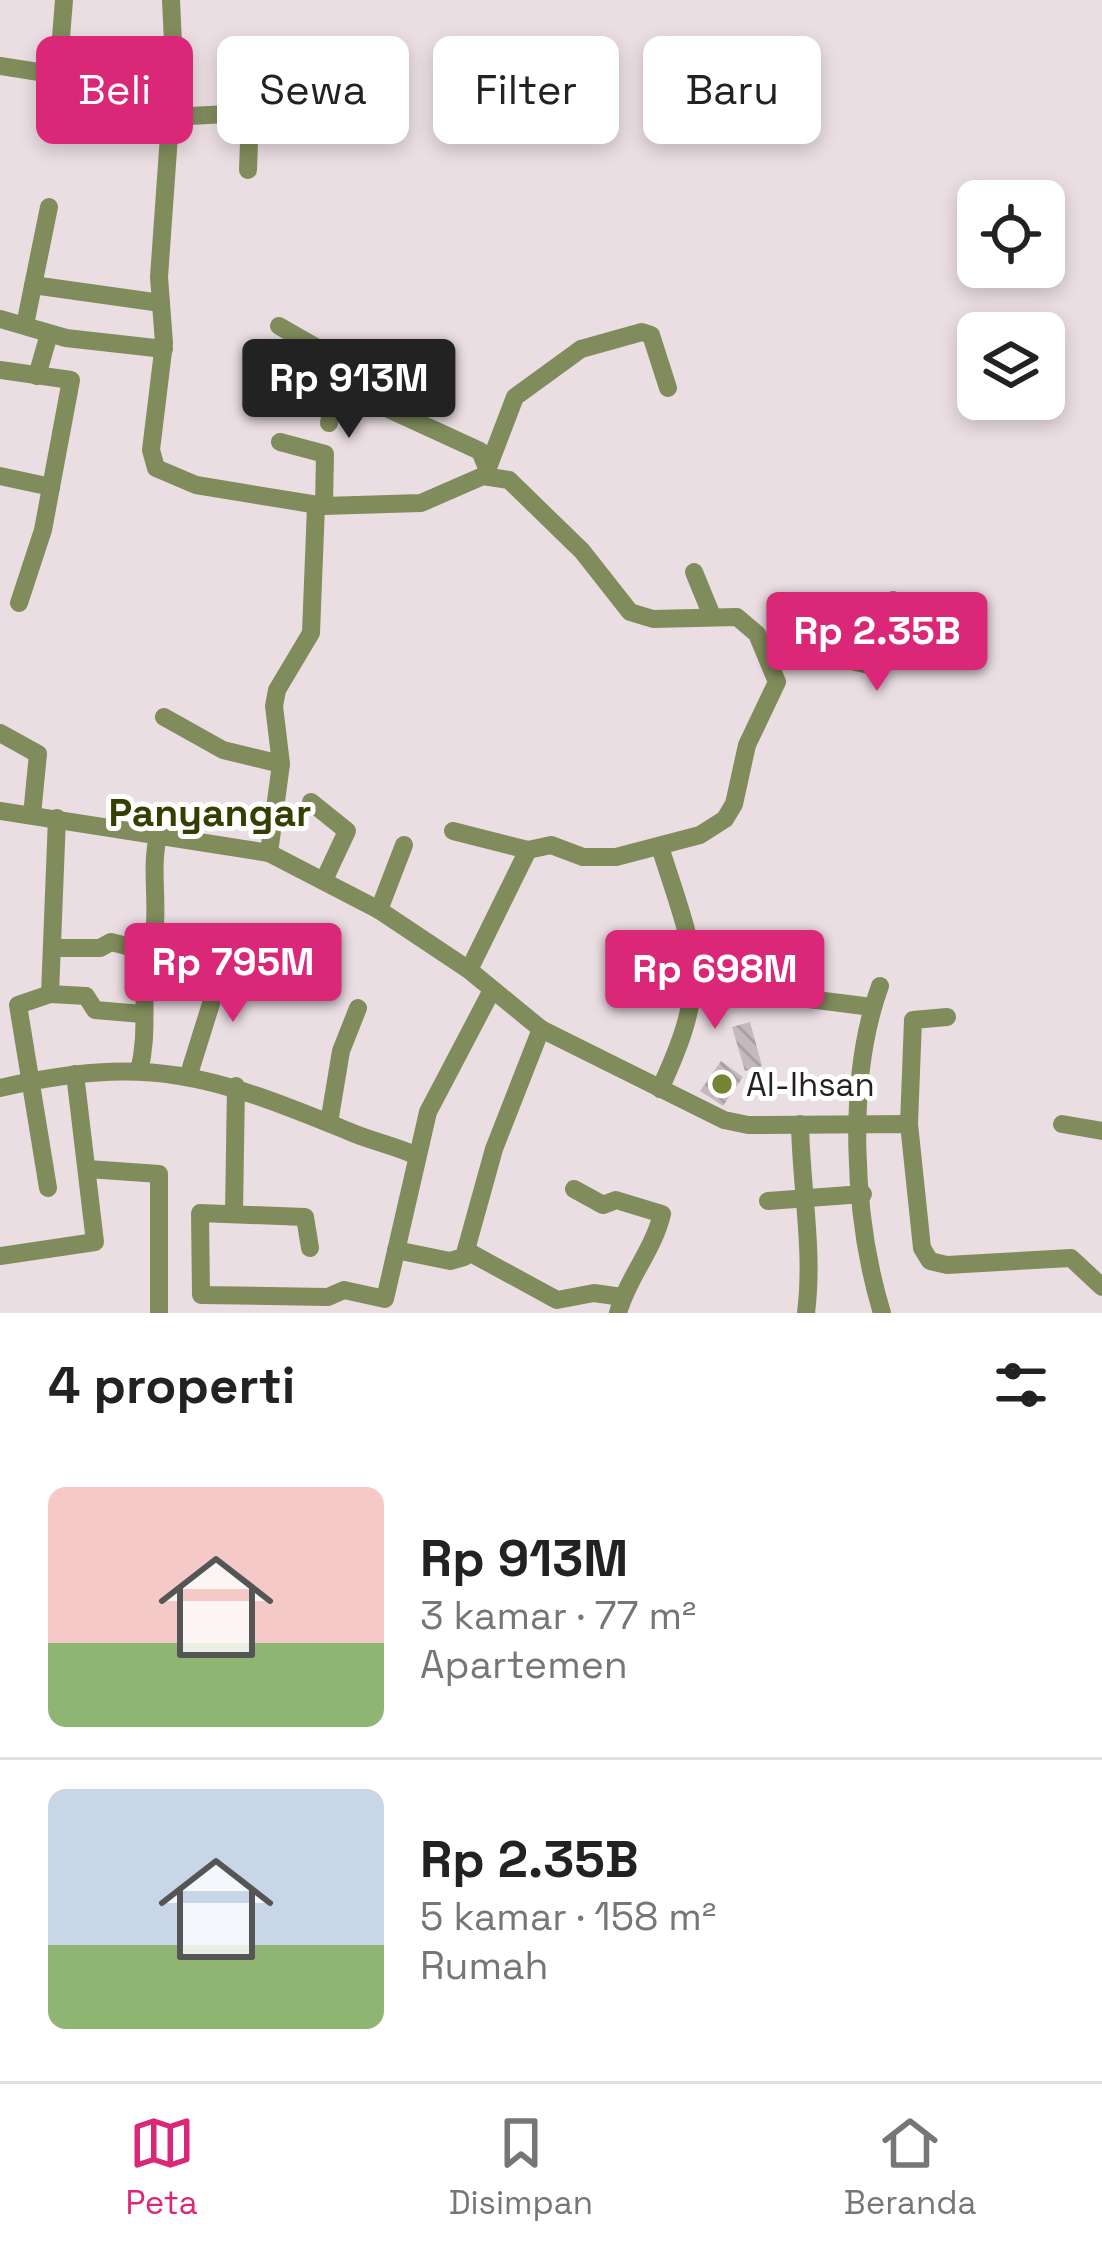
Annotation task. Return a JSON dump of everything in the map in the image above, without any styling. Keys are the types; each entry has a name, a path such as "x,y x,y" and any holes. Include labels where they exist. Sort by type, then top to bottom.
{"street":[{"path":"61,36 64,0"},
{"path":"170,0 170,36"},
{"path":"0,66 36,72"},
{"path":"193,116 257,113 248,170"},
{"path":"170,144 161,303 164,349 151,450 156,468 196,485 320,506 421,503 486,471 515,397 581,349 642,332 651,335 668,388"},
{"path":"25,325 49,207"},
{"path":"33,285 161,303"},
{"path":"0,319 50,334 164,349"},
{"path":"279,326 321,350 333,407"},
{"path":"37,376 50,334"},
{"path":"0,370 71,380 51,487 19,603"},
{"path":"265,382 333,407"},
{"path":"333,407 345,389 472,447 486,471 521,487 630,612 653,619 737,616 765,648 777,682 746,745 734,803 716,826 660,848 596,859 551,845 528,850 452,831"},
{"path":"269,854 281,764 274,706 277,690 311,633 325,454 280,442"},
{"path":"0,476 51,487"},
{"path":"694,572 712,616"},
{"path":"765,648 784,646 878,667 886,656 892,600"},
{"path":"164,717 223,750 281,764"},
{"path":"0,733 38,754 32,815"},
{"path":"311,802 347,831 326,878"},
{"path":"0,811 269,854 326,878 469,970 541,1029 735,1124 909,1124"},
{"path":"50,994 57,818"},
{"path":"139,1071 149,1027 142,1014 157,926 153,862 158,836"},
{"path":"379,910 404,845"},
{"path":"660,848 697,988 691,1019 660,1089"},
{"path":"469,970 528,850"},
{"path":"55,948 100,948 111,942 150,952"},
{"path":"189,1074 225,959"},
{"path":"880,986 862,1045 859,1123 870,1273 882,1313"},
{"path":"697,988 724,1000 753,992 872,1007"},
{"path":"88,1169 159,1174 159,1304 201,1295 328,1298 344,1290 383,1300 417,1156 444,1076 492,990"},
{"path":"48,1188 18,1003 50,994 86,996 94,1010 142,1014"},
{"path":"329,1124 338,1064 358,1008"},
{"path":"947,1017 913,1020 909,1124 922,1248 930,1261 1071,1258 1102,1287"},
{"path":"396,1250 460,1261 494,1149 541,1029"},
{"path":"0,1088 75,1074 189,1074 236,1086 417,1156"},
{"path":"0,1256 93,1245 75,1074"},
{"path":"234,1214 236,1086"},
{"path":"800,1124 801,1198 811,1262 806,1313"},
{"path":"1062,1124 1102,1131"},
{"path":"466,1251 557,1300 594,1293 620,1305 647,1261 662,1214 616,1200 602,1205 574,1189"},
{"path":"768,1201 863,1194"},
{"path":"201,1295 198,1216 305,1216 310,1248"}],"building":[{"path":"750,1022 762,1066 745,1071 732,1027"},
{"name":"Al-Ihsan","path":"721,1061 743,1077 723,1106 700,1091"}],"place":[{"name":"Al-Ihsan","path":"722,1084"}],"district":[{"name":"Panyangar","path":"210,812"}]}
